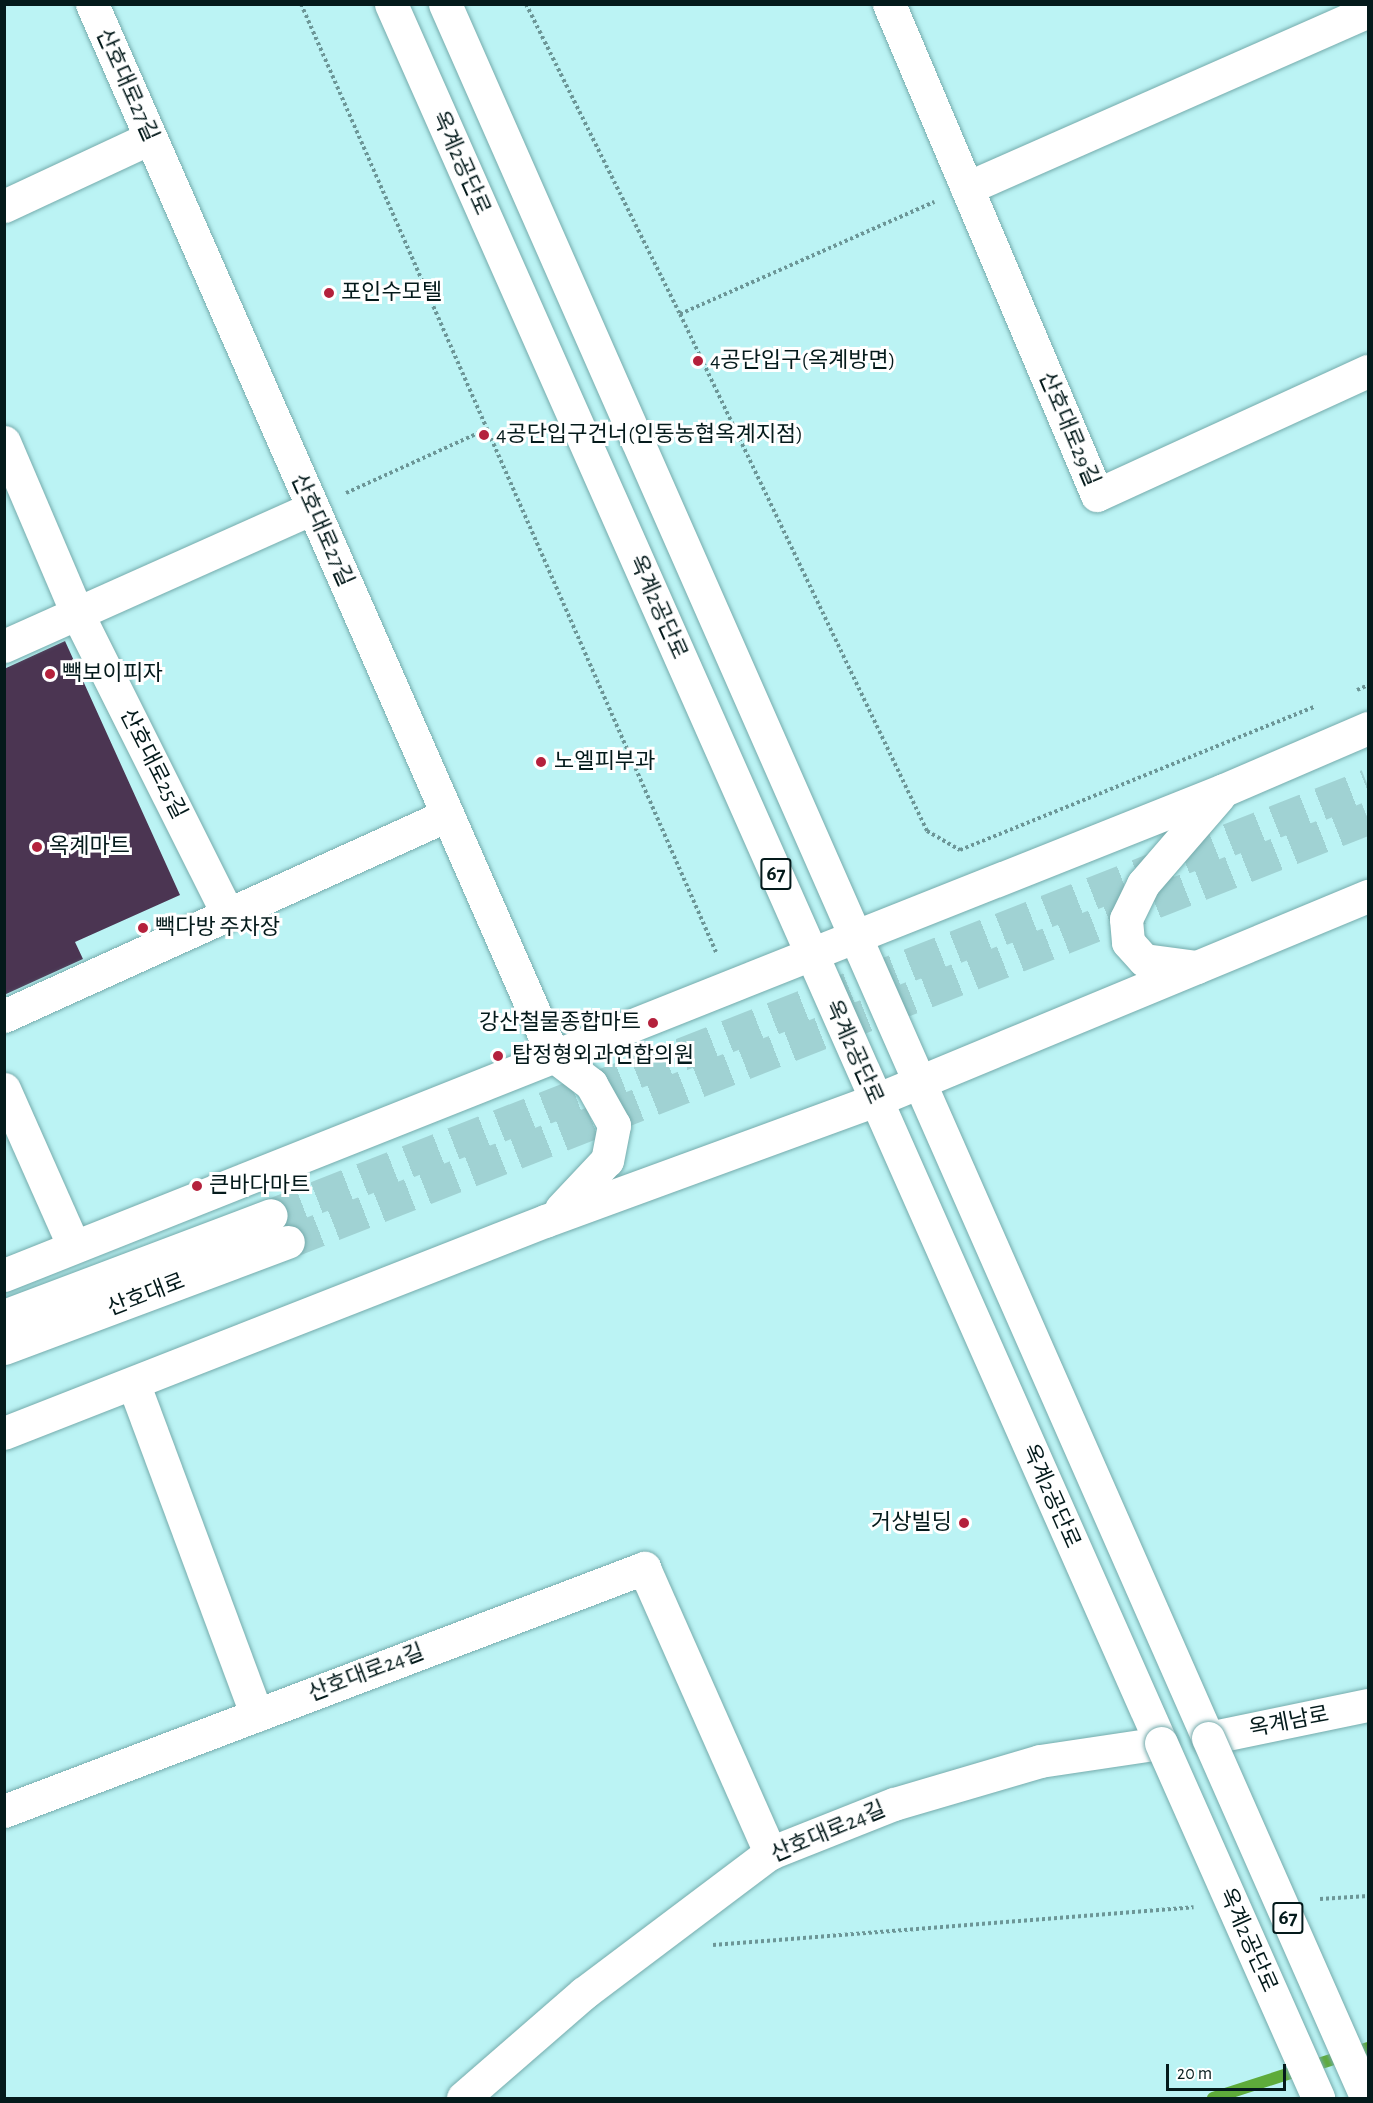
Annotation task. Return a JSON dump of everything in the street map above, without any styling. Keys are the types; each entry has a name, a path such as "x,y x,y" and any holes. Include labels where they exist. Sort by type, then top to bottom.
{"street":[{"name":"산호대로27길","path":"92,4 553,1055"},
{"name":"옥계2공단로","path":"391,4 1318,2098"},
{"name":"옥계2공단로","path":"445,4 1367,2098"},
{"name":"산호대로29길","path":"889,4 1097,495 1368,371"},
{"path":"967,188 1368,11"},
{"path":"4,206 150,138"},
{"name":"산호대로25길","path":"4,442 77,614 228,914"},
{"path":"4,646 313,508"},
{"path":"4,1275 73,1245 1224,790 1368,728"},
{"path":"1208,965 1179,969 1144,960 1128,942 1126,919 1143,884 1224,790"},
{"path":"4,1016 447,815"},
{"path":"4,1433 134,1385 545,1221 920,1083 1208,965 1368,896"},
{"path":"545,1221 594,1179 607,1160 614,1131 603,1098 553,1055"},
{"path":"4,1089 73,1245"},
{"name":"산호대로","path":"4,1316 280,1228 4,1348"},
{"path":"134,1385 257,1715"},
{"name":"산호대로24길","path":"4,1811 644,1568 770,1853"},
{"name":"옥계남로","path":"1208,1738 1368,1705"},
{"name":"산호대로24길","path":"463,2098 584,1993 770,1853 894,1804 1040,1761 1161,1743"}],"path":[{"path":"301,4 730,985"},
{"path":"526,4 680,314 927,831 960,850 1325,703"},
{"path":"680,314 967,188"},
{"path":"313,508 487,429"},
{"path":"1347,694 1368,685"},
{"path":"1310,1900 1368,1896"},
{"path":"699,1946 1206,1906"}],"building":[{"path":"65,641 180,895 75,942 83,959 4,995 4,669"}],"waterway":[{"path":"1213,2098 1368,2048"}],"tunnel":[{"path":"271,1215 1368,785"},
{"path":"288,1242 1368,818"}],"place":[{"name":"포인수모텔","path":"329,293"},
{"name":"4공단입구(옥계방면)","path":"698,361"},
{"name":"4공단입구건너(인동농협옥계지점)","path":"484,435"},
{"name":"빽보이피자","path":"50,674"},
{"name":"노엘피부과","path":"541,762"},
{"name":"옥계마트","path":"37,847"},
{"name":"빽다방 주차장","path":"143,928"},
{"name":"강산철물종합마트","path":"653,1023"},
{"name":"탑정형외과연합의원","path":"498,1056"},
{"name":"큰바다마트","path":"197,1186"},
{"name":"거상빌딩","path":"964,1523"}]}
